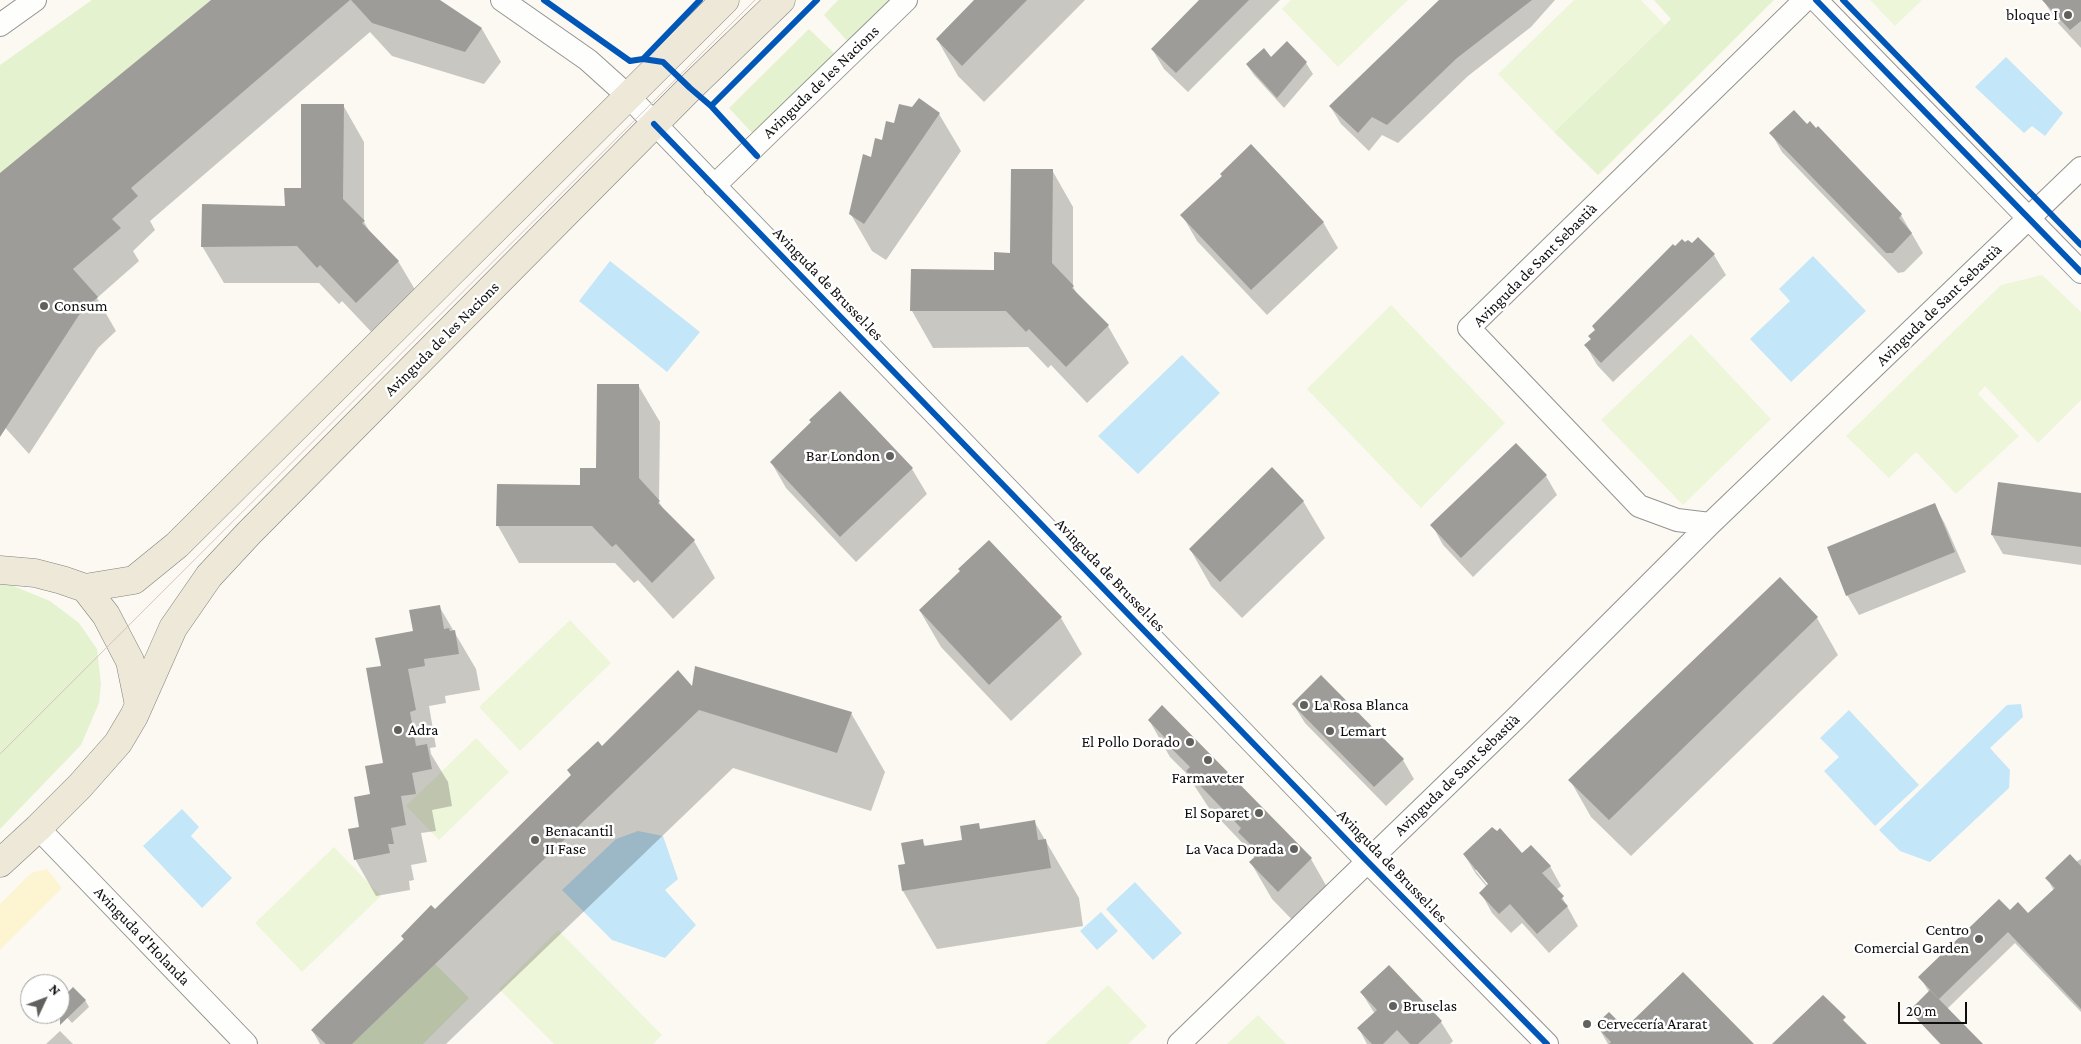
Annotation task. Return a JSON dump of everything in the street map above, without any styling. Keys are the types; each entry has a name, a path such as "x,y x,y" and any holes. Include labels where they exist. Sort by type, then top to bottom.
{"main road":[{"path":"0,570 34,573 85,588 134,580 177,545 725,0"},
{"name":"Avinguda de les Nacions","path":"0,863 38,828 107,757 118,743 139,705 172,628 209,576 255,526 654,124 781,0"},
{"path":"85,588 106,615 130,662 139,705"}],"street":[{"path":"0,25 35,0"},
{"name":"Avinguda de Brussel·les","path":"502,0 588,60 628,96 1367,861 1547,1044"},
{"name":"Avinguda de les Nacions","path":"714,186 906,0"},
{"name":"Avinguda de Sant Sebastià","path":"1710,524 1677,520 1639,506 1469,328 1805,0"},
{"path":"1816,0 2081,272"},
{"name":"Avinguda de Sant Sebastià","path":"1179,1044 1515,719 1710,524 2081,168"},
{"name":"Avinguda d'Holanda","path":"38,828 246,1044"}],"green space":[{"path":"92,0 211,0 0,174 0,65"},
{"path":"838,0 891,0 849,43 824,15"},
{"path":"1291,0 1408,0 1338,67 1282,9"},
{"path":"1574,0 1641,0 1665,25 1554,132 1498,74"},
{"path":"1654,0 1774,0 1598,175 1554,132 1671,19"},
{"path":"1870,0 1922,0 1895,26"},
{"path":"809,29 836,55 754,135 729,108"},
{"path":"2042,275 2081,312 2081,400 2038,443 1985,386 1978,394 2019,436 1956,494 1916,452 1889,478 1846,436 2001,285"},
{"path":"1391,305 1505,423 1421,508 1307,389"},
{"path":"1691,334 1771,419 1683,505 1601,420"},
{"path":"0,584 11,585 50,601 79,623 97,649 101,684 99,703 81,745 0,829"},
{"path":"570,620 611,663 520,751 479,707"},
{"path":"476,738 509,772 439,840 406,806"},
{"path":"334,847 381,896 302,972 255,923"},
{"path":"558,930 662,1035 653,1044 554,1044 499,989"},
{"path":"435,964 469,998 423,1044 352,1044"},
{"path":"1108,985 1147,1026 1128,1044 1045,1044"},
{"path":"1258,1015 1286,1044 1227,1044"}],"sand":[{"path":"47,869 62,888 0,950 0,904 31,873"}],"water":[{"path":"2006,57 2063,113 2045,136 2032,126 2024,133 1975,87"},
{"path":"1813,256 1866,311 1791,382 1750,339 1790,301 1779,289"},
{"path":"610,261 700,332 667,372 579,301"},
{"path":"1182,355 1220,393 1138,474 1098,436"},
{"path":"2021,704 2023,717 1990,748 2010,770 2009,788 1930,862 1900,851 1879,830 2007,705"},
{"path":"1849,710 1919,785 1875,826 1824,771 1839,757 1820,738"},
{"path":"182,809 199,827 191,836 232,878 202,908 143,846"},
{"path":"638,831 663,836 678,879 665,890 696,925 665,958 612,940 562,890 616,839"},
{"path":"1135,882 1182,933 1153,960 1106,909"},
{"path":"1101,912 1118,931 1097,950 1080,931"}],"building":[{"path":"211,0 350,0 131,188 138,196 112,219 121,228 73,269 98,297 79,315 0,437 0,173"},
{"path":"351,0 440,0 482,28 465,52 372,23"},
{"path":"974,0 1027,0 962,66 936,39"},
{"path":"1199,0 1249,0 1176,73 1151,49"},
{"path":"1439,0 1532,0 1457,58 1387,125 1372,117 1358,133 1329,106"},
{"name":"bloque I","path":"2042,0 2081,0 2081,21 2070,30"},
{"path":"1287,41 1307,62 1277,98 1246,64 1264,48 1271,57"},
{"path":"919,98 940,113 864,224 849,214 863,154 871,157 875,138 882,140 886,121 894,123 899,104 912,107"},
{"path":"301,104 344,104 343,199 365,221 362,223 399,261 356,303 320,265 317,268 297,246 201,247 202,204 285,206 284,188 301,188"},
{"path":"1794,110 1807,124 1810,121 1816,128 1818,126 1902,214 1899,218 1912,233 1893,253 1886,253 1769,133"},
{"path":"1251,144 1324,222 1251,290 1180,215 1222,176 1220,174"},
{"path":"1011,169 1053,169 1052,263 1074,286 1072,288 1109,325 1066,367 1029,329 1026,332 1006,311 910,311 911,269 994,270 994,252 1010,253"},
{"path":"1698,237 1715,254 1601,363 1584,345 1591,339 1588,336 1595,330 1592,326 1673,244 1675,246 1682,239 1685,242 1688,240 1692,243"},
{"path":"597,384 639,384 639,478 660,501 658,503 695,540 652,583 616,544 612,547 592,526 496,526 497,484 580,485 580,468 596,468"},
{"path":"840,391 913,468 840,537 770,462 811,422 809,420"},
{"path":"1516,443 1547,475 1461,558 1430,525"},
{"path":"1272,467 1304,501 1220,582 1189,549"},
{"path":"1998,482 2081,493 2081,547 1991,535"},
{"path":"1935,503 1955,552 1846,596 1827,547"},
{"path":"989,540 1062,617 989,685 919,610"},
{"path":"1780,577 1818,617 1609,820 1568,780"},
{"name":"Adra","path":"440,605 444,629 455,630 459,654 424,659 425,666 408,669 416,710 410,712 416,746 427,744 432,769 412,773 416,794 401,796 406,825 391,828 394,844 388,844 390,853 354,860 348,829 359,827 354,797 370,794 365,766 383,763 366,668 381,666 375,638 413,631 409,610"},
{"name":"Benacantil II Fase","path":"695,666 852,712 837,753 699,710 352,1044 326,1044 311,1030 404,939 401,936 431,905 435,909 571,775 567,770 598,741 602,746 678,670 692,686"},
{"path":"1321,675 1404,759 1374,787 1292,704"},
{"path":"1162,705 1312,858 1278,892 1249,862 1259,853 1238,832 1241,828 1186,771 1190,767 1170,747 1172,745 1148,720"},
{"path":"1035,820 1038,840 1046,839 1051,868 902,891 898,865 905,864 901,843 923,839 924,846 962,840 960,826 979,823 980,829"},
{"path":"1492,827 1497,831 1500,828 1522,853 1531,845 1551,866 1542,873 1564,896 1561,899 1568,906 1537,934 1510,904 1499,914 1479,893 1488,884 1463,854"},
{"path":"2070,854 2081,866 2081,1009 2008,932 1939,999 1918,977 1999,899 2010,910 2018,902 2028,913 2055,888 2045,878"},
{"name":"Bruselas","path":"1389,965 1442,1021 1418,1044 1410,1044 1397,1030 1383,1044 1372,1044 1357,1028 1377,1010 1360,992"},
{"path":"1683,972 1754,1044 1609,1044 1611,1042 1595,1025 1609,1012 1625,1028"},
{"path":"73,987 86,1000 70,1015 70,990"},
{"path":"1930,990 1983,1044 1941,1044 1909,1011"},
{"path":"1823,995 1846,1017 1843,1020 1867,1044 1772,1044"}],"tram line":[{"path":"0,754 755,0"}],"cycle path":[{"path":"544,0 630,61 643,59 700,0"},
{"path":"757,156 711,106 817,0"},
{"path":"1816,0 2081,272"},
{"path":"1843,0 2081,245"},
{"path":"643,59 663,62 711,106"},
{"path":"654,124 1367,861 1547,1044"}],"place":[{"name":"bloque I","path":"2068,15"},
{"name":"Consum","path":"44,306"},
{"name":"Bar London","path":"890,456"},
{"name":"La Rosa Blanca","path":"1304,705"},
{"name":"Adra","path":"398,730"},
{"name":"Lemart","path":"1330,731"},
{"name":"El Pollo Dorado","path":"1190,742"},
{"name":"Farmaveter","path":"1208,760"},
{"name":"El Soparet","path":"1259,813"},
{"name":"Benacantil II Fase","path":"535,840"},
{"name":"La Vaca Dorada","path":"1294,849"},
{"name":"Centro Comercial Garden","path":"1979,939"},
{"name":"Bruselas","path":"1393,1006"},
{"name":"Cervecería Ararat","path":"1587,1024"}]}
